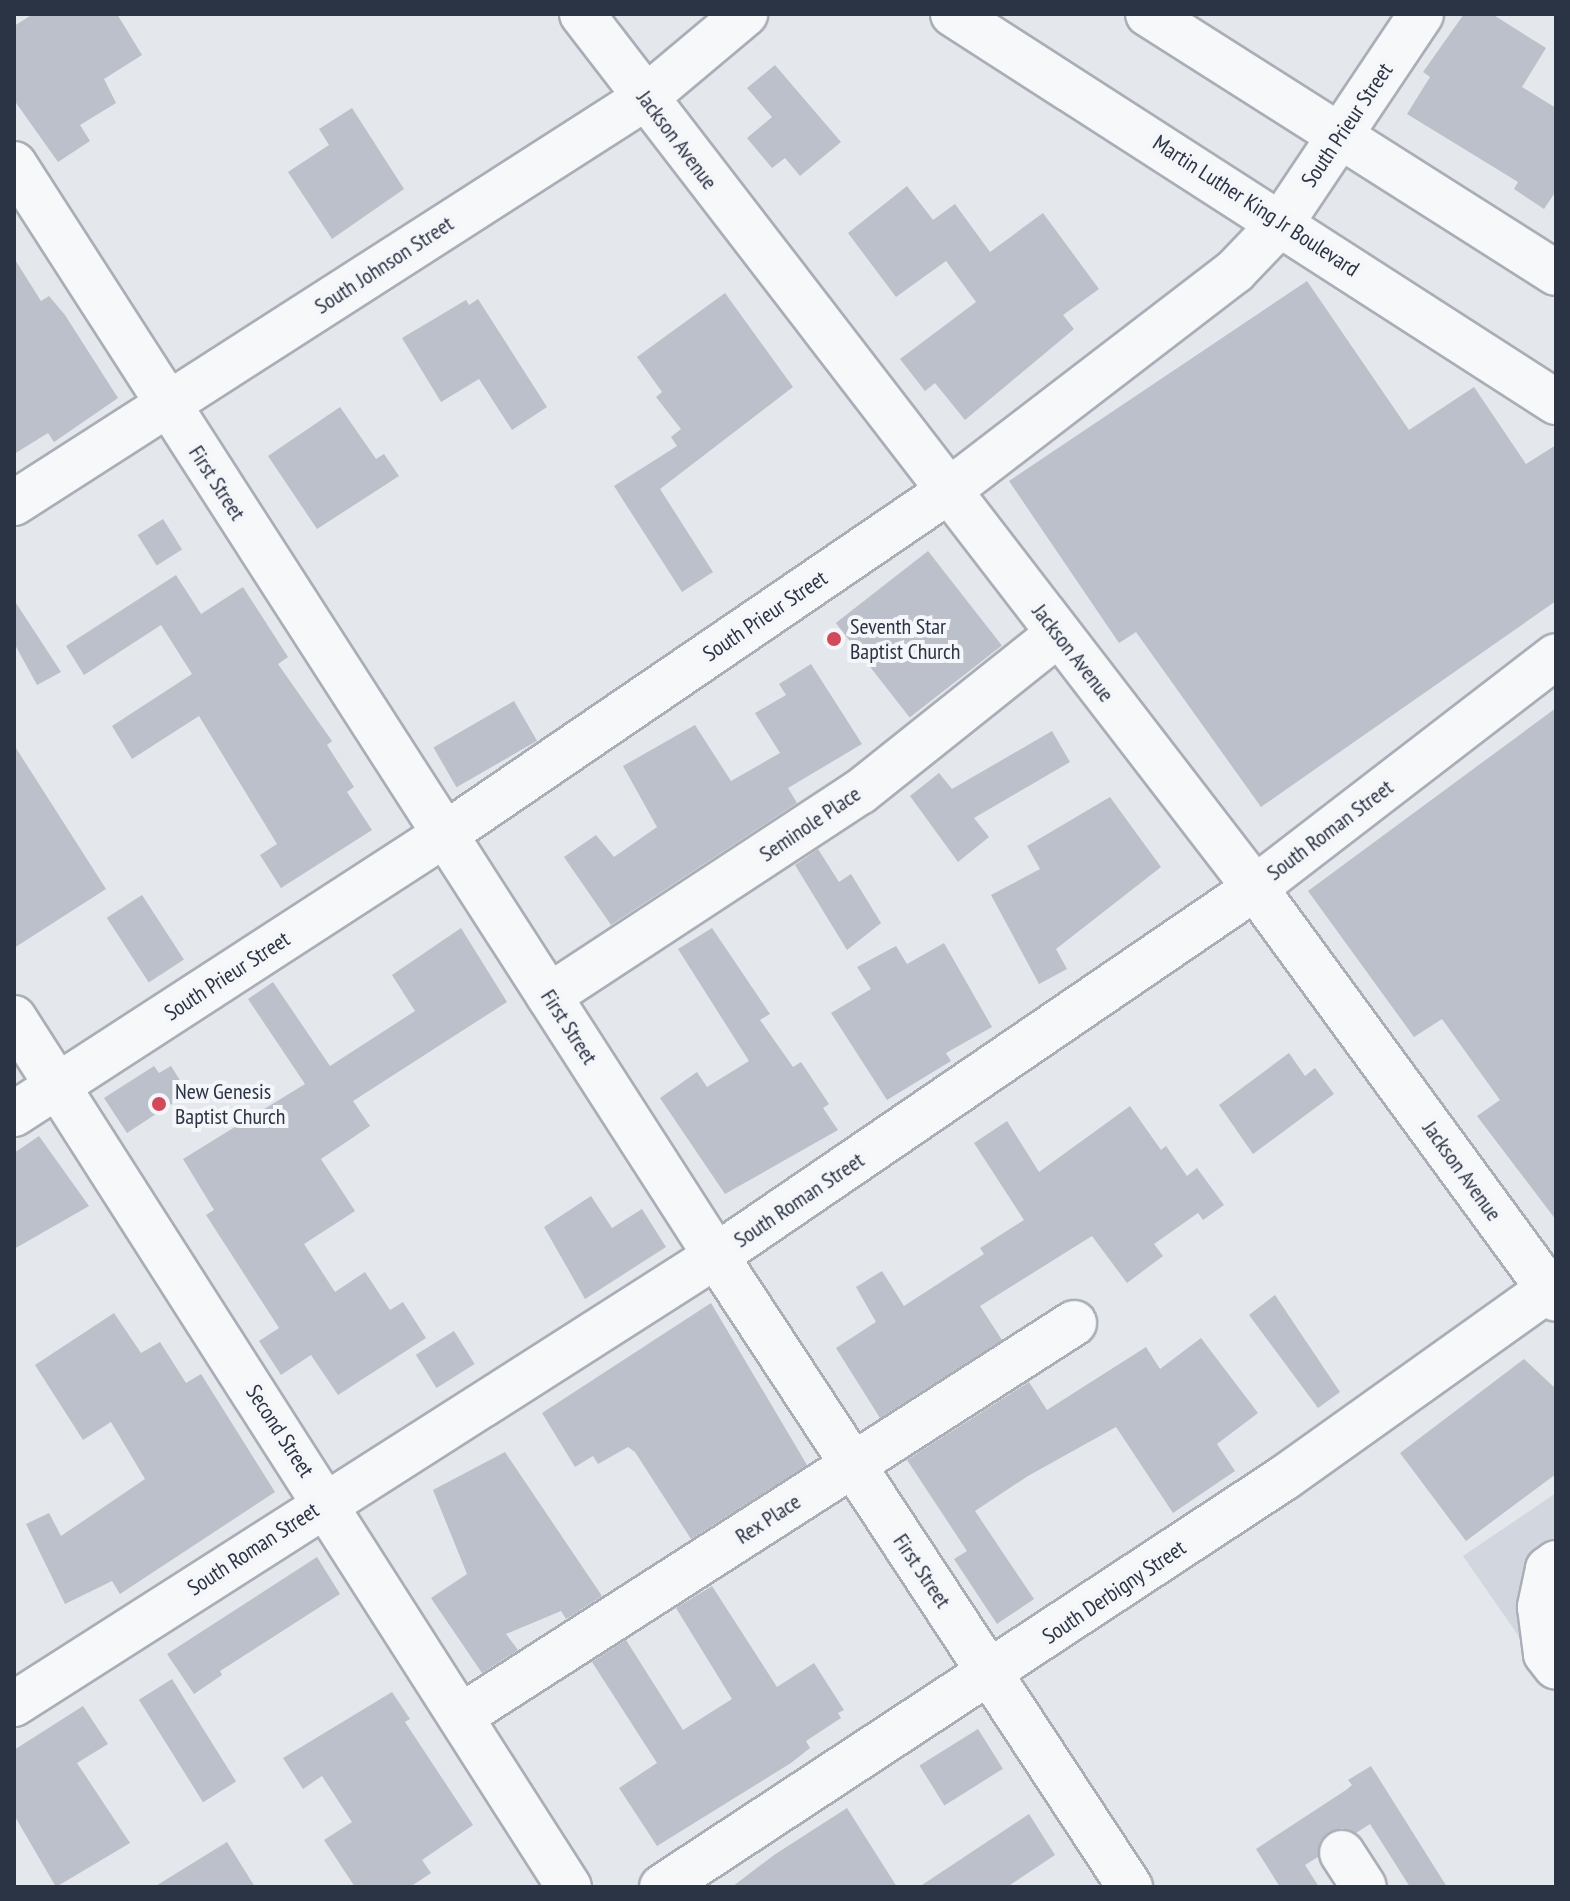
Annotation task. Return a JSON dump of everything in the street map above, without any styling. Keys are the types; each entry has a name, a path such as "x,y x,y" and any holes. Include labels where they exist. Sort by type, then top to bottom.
{"street":[{"name":"Jackson Avenue","path":"582,14 947,492 1255,888 1554,1291"},
{"name":"South Johnson Street","path":"14,503 645,98 745,14"},
{"name":"Martin Luther King Jr Boulevard","path":"953,14 1282,222 1556,402"},
{"path":"1148,14 1556,273"},
{"name":"South Prieur Street","path":"14,1114 444,835 947,492 1235,271 1282,222 1421,14"},
{"name":"First Street","path":"14,164 716,1256 1130,1887"},
{"name":"Seminole Place","path":"549,996 860,792 1058,634"},
{"name":"South Roman Street","path":"14,1704 326,1502 716,1256 1255,888 1556,656"},
{"name":"Second Street","path":"14,1018 463,1715 569,1887"},
{"name":"South Derbigny Street","path":"662,1887 991,1675 1554,1291"},
{"name":"Rex Place","path":"463,1715 1074,1323"},
{"path":"1556,1564 1548,1569 1540,1607 1546,1654 1556,1667"}],"shaded area":[{"path":"1556,1493 1556,1690 1463,1556"}],"building":[{"path":"33,14 117,14 142,55 104,79 116,103 80,125 90,141 58,162 14,100 14,26"},
{"path":"1464,14 1492,14 1546,48 1522,87 1556,108 1556,191 1544,209 1514,189 1518,182 1407,114 1430,77 1423,72"},
{"path":"775,65 841,142 800,176 785,158 772,168 747,138 772,117 747,88"},
{"path":"352,108 404,189 332,239 288,172 329,145 319,129"},
{"path":"907,186 933,220 955,204 990,252 1043,213 1099,289 1063,315 1074,329 965,420 935,383 925,391 900,359 976,302 946,261 896,297 848,233"},
{"path":"14,258 41,301 49,296 65,315 118,398 54,442 48,433 14,454"},
{"path":"1307,281 1409,430 1474,387 1526,464 1556,445 1556,601 1261,807 1136,632 1119,643 1009,481"},
{"path":"725,293 793,387 660,489 713,572 682,592 614,486 677,446 671,437 681,429 656,397 662,392 637,357"},
{"path":"478,299 547,407 512,430 479,379 441,402 402,338 466,300 469,305"},
{"path":"340,407 376,459 384,454 399,476 317,529 268,456"},
{"path":"163,519 182,550 157,565 138,535"},
{"path":"928,551 1002,646 910,718 836,623"},
{"path":"176,575 201,614 243,587 288,657 278,664 332,741 327,745 354,787 347,792 372,830 281,888 260,855 277,844 199,716 132,759 112,726 192,674 161,625 84,675 66,646"},
{"path":"14,600 61,672 37,685 14,643"},
{"path":"811,664 862,744 788,788 797,803 611,925 564,857 596,835 614,857 657,827 623,766 695,725 731,781 780,753 755,713 786,695 779,684"},
{"path":"514,701 537,741 456,787 433,748"},
{"path":"1556,708 1556,1220 1477,1116 1500,1100 1442,1019 1414,1037 1308,891"},
{"path":"1052,731 1070,762 974,818 989,837 958,862 910,796 939,773 952,789"},
{"path":"14,745 106,889 14,948"},
{"path":"1110,797 1161,867 1056,949 1067,969 1039,984 991,895 1040,869 1027,846"},
{"path":"818,849 839,882 851,874 881,923 847,950 795,865"},
{"path":"142,895 184,960 149,982 107,918"},
{"path":"461,928 507,1002 353,1101 370,1126 321,1159 355,1211 304,1244 335,1292 365,1272 390,1310 403,1302 426,1338 338,1395 311,1355 281,1375 259,1341 279,1328 206,1215 214,1210 183,1159 305,1084 248,999 273,982 330,1066 415,1011 392,975"},
{"path":"712,928 770,1014 760,1020 793,1067 801,1062 829,1104 823,1108 838,1130 725,1194 660,1098 697,1072 707,1087 749,1061 678,949"},
{"path":"944,943 992,1027 946,1053 951,1061 887,1100 831,1013 871,989 857,967 896,946 907,964"},
{"path":"1289,1053 1305,1076 1315,1068 1334,1094 1253,1154 1219,1105"},
{"path":"154,1066 159,1073 171,1066 188,1093 127,1133 104,1098"},
{"path":"1130,1106 1161,1150 1166,1146 1187,1176 1197,1168 1224,1205 1203,1220 1198,1213 1154,1244 1163,1256 1127,1283 1092,1236 980,1306 1002,1340 880,1418 836,1348 876,1322 856,1287 882,1271 904,1306 984,1254 980,1248 1024,1220 974,1143 1007,1121 1039,1172"},
{"path":"39,1136 89,1206 14,1249 14,1153"},
{"path":"591,1196 612,1228 642,1209 666,1247 585,1299 544,1227"},
{"path":"1275,1295 1340,1392 1318,1408 1249,1315"},
{"path":"711,1303 807,1465 691,1539 635,1452 628,1447 598,1464 593,1456 575,1467 542,1413"},
{"path":"114,1313 141,1353 160,1342 186,1383 201,1374 275,1492 120,1594 112,1581 65,1604 26,1524 49,1513 61,1536 145,1479 111,1422 83,1440 35,1365"},
{"path":"454,1331 475,1364 437,1388 416,1355"},
{"path":"1201,1338 1258,1413 1217,1444 1235,1471 1173,1513 1116,1427 1028,1476 975,1511 1034,1599 997,1624 954,1559 967,1551 907,1460 1029,1382 1047,1410 1146,1347 1160,1369"},
{"path":"1524,1359 1556,1389 1556,1474 1466,1541 1400,1453"},
{"path":"505,1452 602,1596 566,1619 561,1611 506,1634 518,1650 482,1673 431,1598 467,1574 433,1490"},
{"path":"317,1557 340,1594 220,1671 222,1675 194,1694 167,1654"},
{"path":"712,1586 777,1687 814,1663 844,1710 838,1713 841,1718 806,1741 810,1748 791,1763 657,1846 619,1788 657,1763 592,1662 626,1640 683,1730 732,1699 676,1608"},
{"path":"172,1679 236,1782 203,1802 139,1700"},
{"path":"392,1692 410,1719 405,1722 473,1825 422,1860 431,1873 410,1887 355,1887 324,1840 352,1822 322,1776 303,1789 283,1758"},
{"path":"83,1706 108,1744 77,1763 130,1843 56,1887 14,1815 14,1750"},
{"path":"978,1729 1003,1769 944,1805 919,1766"},
{"path":"1371,1766 1447,1887 1410,1887 1370,1824 1356,1833 1342,1828 1329,1832 1320,1841 1318,1857 1305,1865 1319,1887 1280,1887 1256,1849 1346,1790 1352,1785 1348,1780"},
{"path":"847,1808 897,1887 732,1887 774,1855"},
{"path":"1029,1814 1055,1855 1007,1887 919,1887"},
{"path":"227,1842 255,1887 154,1887"}],"place":[{"name":"Seventh Star Baptist Church","path":"834,639"},
{"name":"New Genesis Baptist Church","path":"159,1104"}]}
